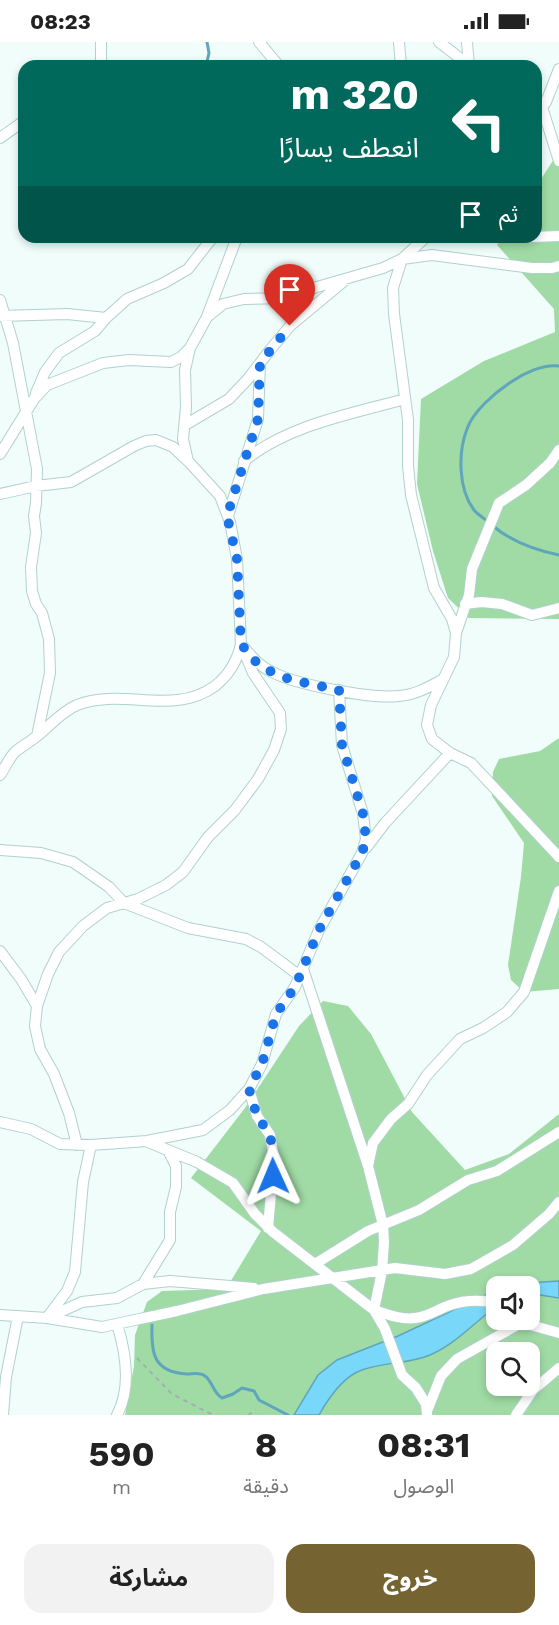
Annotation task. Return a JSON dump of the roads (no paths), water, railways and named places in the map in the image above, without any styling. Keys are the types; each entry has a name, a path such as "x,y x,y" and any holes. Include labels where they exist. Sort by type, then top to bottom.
{"street":[{"path":"100,42 101,60"},
{"path":"259,42 274,60"},
{"path":"399,42 400,60"},
{"path":"439,42 462,60"},
{"path":"467,42 468,60"},
{"path":"542,105 559,69"},
{"path":"542,118 559,161"},
{"path":"0,138 18,125"},
{"path":"542,237 559,236"},
{"path":"34,399 45,372 59,353 95,331 127,299 164,283 188,269 208,243"},
{"path":"188,461 183,439 185,370 190,348 207,317 235,243"},
{"path":"207,317 223,304 244,299 285,298 383,268 402,259 419,243"},
{"path":"402,259 432,255 532,268 559,266"},
{"path":"402,259 396,272 393,288 394,314 408,420 408,466 421,540 434,588 452,619 456,633"},
{"path":"184,425 229,399 290,326 348,278"},
{"path":"0,300 2,316 13,343 37,469 34,516 36,533 31,567 32,591 42,613 49,639 50,673 38,736"},
{"path":"2,316 67,314 106,318"},
{"path":"0,454 34,399 47,386 103,363 129,360 171,362 181,357 190,348"},
{"path":"227,516 258,419 260,363"},
{"path":"244,461 261,447 293,432 405,399"},
{"path":"0,494 36,486 71,482 146,441 156,440 173,447 220,496 227,516 237,559 241,644 238,657 226,677 204,694 178,701 104,699 78,705 60,715 38,736 14,753 0,775"},
{"path":"559,450 550,463 526,485 499,504 472,569 456,633 454,657 431,705 427,725 432,739 450,753 471,763 486,776 559,857"},
{"path":"465,604 481,602 502,604 532,615 559,608"},
{"path":"241,644 255,661 270,671 291,680 339,690 382,697 401,696 424,690 442,680"},
{"path":"77,1144 54,1074 40,1049 35,1026 37,1006 48,974 59,952 83,926 107,909 138,899 166,885 183,872 208,837 235,810 258,778 274,750 281,729 280,713 253,673 241,644"},
{"path":"339,690 342,745 363,814 366,839 362,853"},
{"path":"0,1122 31,1129 60,1144 91,1146 147,1142 203,1130 230,1110 249,1089 262,1064 276,1014 295,987 319,930 362,853 386,823 450,753"},
{"path":"0,850 41,853 73,862 109,887 124,903 188,928 246,939 302,973 368,1166 383,1225 382,1271 374,1310 385,1329 402,1375 422,1395 427,1414"},
{"path":"368,1166 373,1143 391,1119 408,1104 434,1068 460,1039 483,1028 507,1012 524,992 559,891"},
{"path":"0,951 37,1006"},
{"path":"249,1089 257,1116 270,1135 274,1158 268,1228"},
{"path":"315,1264 368,1231 419,1210 468,1180 497,1171 559,1132"},
{"path":"147,1142 197,1162 233,1183 268,1228 374,1310 400,1318 415,1318 451,1305 474,1301 486,1302"},
{"path":"47,1318 67,1291 75,1272 83,1182 91,1146"},
{"path":"143,1284 170,1240 170,1212 176,1187 176,1166 168,1150"},
{"path":"0,1315 47,1318 102,1327 263,1289 395,1268 445,1274 471,1269 513,1245 549,1214 559,1202"},
{"path":"47,1318 82,1302 117,1298 143,1284 170,1281 263,1289"},
{"path":"3,1415 6,1377 18,1316"},
{"path":"117,1324 126,1355 125,1387 117,1415"},
{"path":"540,1328 559,1333"},
{"path":"427,1414 441,1376 457,1359 504,1330"},
{"path":"123,1344 135,1356"},
{"path":"516,1415 533,1390 559,1368"}],"water":[{"path":"559,1281 559,1298 540,1295 540,1282"},
{"path":"486,1295 486,1315 448,1345 422,1358 370,1367 355,1373 337,1389 319,1415 294,1415 318,1375 337,1360 398,1336"}],"waterway":[{"path":"207,42 207,60"},
{"path":"488,522 474,510 462,481 462,448 470,422 486,402 516,379 540,368 559,366"},
{"path":"493,526 524,545 559,555"},
{"path":"152,1325 152,1344 156,1359 167,1369 203,1375 208,1378 222,1398 242,1388 254,1391 259,1400 288,1415"}]}
